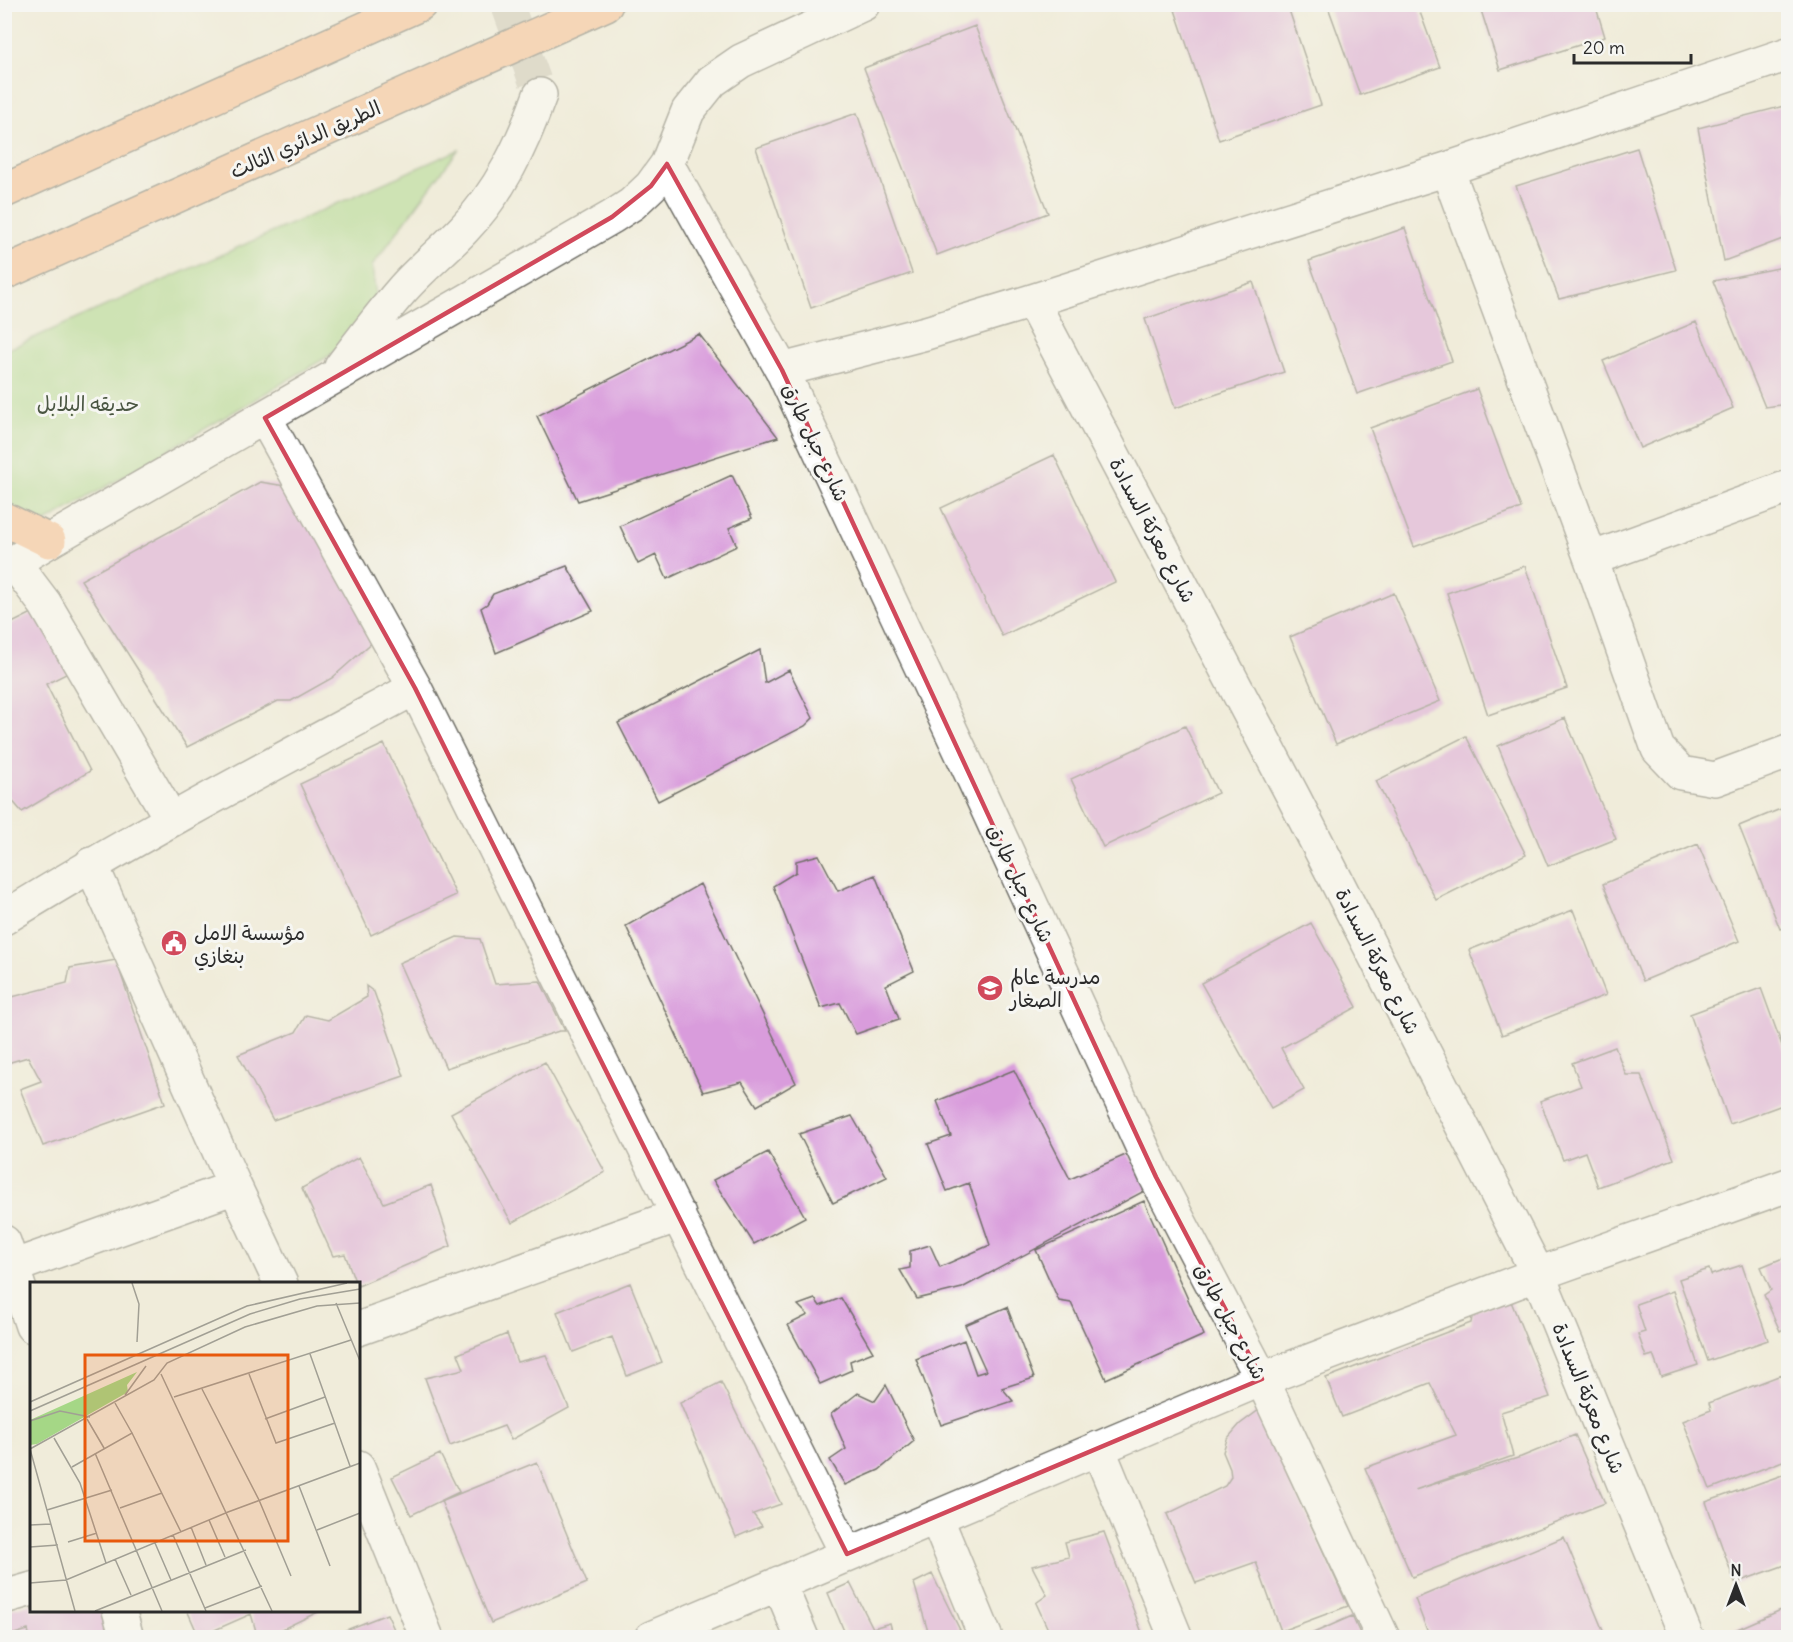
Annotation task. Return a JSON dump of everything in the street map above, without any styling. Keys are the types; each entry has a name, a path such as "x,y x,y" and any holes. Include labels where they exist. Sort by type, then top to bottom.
{"highway":[{"path":"4,191 420,4"},
{"name":"الطريق الدائري الثالث","path":"4,273 606,4"},
{"path":"4,519 49,541"}],"street":[{"path":"171,819 45,604 9,566 632,204 651,186 667,164 688,111 712,81 741,61 863,4"},
{"path":"782,370 926,333 1032,301 1447,169 1788,54"},
{"path":"331,380 402,290 464,229 489,199 510,166 527,132 540,95"},
{"name":"شارع جبل طارق","path":"667,164 782,370 965,760 1156,1177 1262,1379 1383,1638"},
{"path":"1447,169 1591,559 1658,749 1681,773 1715,779 1788,752"},
{"name":"شارع معركة السدادة","path":"1032,301 1294,798 1538,1274 1687,1638"},
{"path":"265,418 416,688 847,1554"},
{"path":"1591,559 1788,487"},
{"path":"4,918 91,864 171,819 416,688"},
{"path":"91,864 279,1282"},
{"path":"651,1638 1262,1379 1538,1274 1788,1185"},
{"path":"30,1320 8,1260 235,1187"},
{"path":"360,1328 679,1215"},
{"path":"1098,1448 1176,1638"},
{"path":"360,1472 427,1638"},
{"path":"936,1517 986,1638"},
{"path":"779,1583 802,1638"},
{"path":"4,1597 30,1590"},
{"path":"119,1612 127,1638"}],"highlighted area":[{"path":"667,164 782,370 1156,1177 1262,1379 847,1554 415,688 265,418 612,217 651,186"}],"green space":[{"name":"حديقه البلابل","path":"458,150 372,266 380,326 5,546 4,351"}],"building":[{"path":"1173,4 1287,4 1321,105 1219,140"},
{"path":"1327,4 1417,4 1440,67 1360,95"},
{"path":"1479,4 1595,4 1605,37 1500,70"},
{"path":"975,26 1048,213 937,255 864,68"},
{"path":"1788,105 1788,237 1724,261 1698,128"},
{"path":"857,113 912,273 811,308 756,148"},
{"path":"1637,148 1676,270 1559,299 1516,186"},
{"path":"1405,228 1452,361 1357,394 1309,261"},
{"path":"1788,266 1788,404 1765,407 1713,281"},
{"path":"1253,282 1284,372 1175,408 1145,319"},
{"path":"1696,322 1733,408 1640,448 1603,361"},
{"path":"699,334 778,437 578,501 537,416"},
{"path":"1477,389 1521,508 1414,547 1370,428"},
{"path":"1054,455 1115,582 1002,636 941,508"},
{"path":"732,475 752,518 729,528 737,546 667,579 656,555 638,564 620,526"},
{"path":"260,482 298,488 385,631 332,678 291,701 278,701 187,747 81,580"},
{"path":"567,566 593,611 496,653 481,608 487,604 493,594"},
{"path":"1525,566 1567,688 1488,715 1447,593"},
{"path":"1394,593 1440,701 1336,744 1290,637"},
{"path":"34,612 70,672 46,684 90,771 22,812 4,791 4,627"},
{"path":"760,650 765,683 789,670 813,718 805,726 658,801 618,723"},
{"path":"1565,718 1616,839 1548,866 1498,746"},
{"path":"1185,726 1218,793 1103,847 1071,779"},
{"path":"1466,736 1526,855 1436,900 1376,781"},
{"path":"384,744 456,895 371,935 300,784"},
{"path":"1788,806 1788,926 1780,929 1739,826"},
{"path":"1698,844 1739,941 1643,981 1603,884"},
{"path":"819,855 838,891 875,875 914,971 886,985 899,1019 856,1034 840,1003 821,1008 773,886 796,872 796,861"},
{"path":"700,884 796,1083 757,1106 742,1082 703,1092 626,926"},
{"path":"1573,910 1606,995 1502,1035 1469,950"},
{"path":"1311,923 1357,1007 1281,1048 1304,1090 1271,1108 1201,983"},
{"path":"457,937 480,939 495,984 540,981 565,1031 446,1068 399,963"},
{"path":"116,960 165,1103 43,1146 20,1089 41,1081 28,1057 4,1064 4,999 67,983 70,968"},
{"path":"366,986 374,992 404,1076 273,1120 238,1055 296,1032 306,1015 328,1020 367,997"},
{"path":"1761,988 1788,1062 1788,1103 1730,1124 1690,1014"},
{"path":"1615,1047 1626,1075 1641,1075 1674,1159 1598,1187 1585,1152 1563,1160 1540,1101 1581,1086 1572,1063"},
{"path":"545,1062 605,1172 512,1223 451,1113"},
{"path":"1014,1070 1070,1179 1128,1154 1150,1188 962,1288 917,1299 900,1270 910,1268 910,1251 930,1245 940,1267 990,1245 969,1183 947,1191 928,1144 951,1136 937,1101"},
{"path":"852,1116 887,1177 833,1203 799,1134"},
{"path":"768,1152 805,1217 754,1244 713,1180"},
{"path":"359,1157 384,1203 431,1185 451,1246 360,1285 360,1282 355,1282 345,1254 333,1256 302,1188"},
{"path":"1144,1201 1204,1335 1106,1379 1071,1303 1059,1301 1036,1250"},
{"path":"1788,1256 1788,1327 1780,1331 1764,1295 1771,1290 1761,1267"},
{"path":"1742,1265 1768,1340 1708,1361 1679,1279 1709,1269 1711,1275"},
{"path":"630,1283 662,1362 627,1376 612,1337 573,1352 557,1312"},
{"path":"1673,1291 1698,1365 1661,1377 1653,1355 1646,1357 1638,1334 1645,1332 1636,1304"},
{"path":"841,1298 873,1352 850,1361 852,1370 820,1384 788,1325 808,1315 798,1305 815,1299 820,1306"},
{"path":"1510,1299 1550,1397 1501,1412 1513,1456 1415,1490 1521,1457 1575,1435 1605,1503 1412,1577 1365,1468 1456,1435 1430,1383 1342,1417 1326,1378 1471,1323 1473,1311"},
{"path":"1007,1307 1034,1378 1002,1388 1013,1401 941,1425 916,1359 964,1340 976,1374 986,1371 965,1325"},
{"path":"507,1334 517,1362 546,1355 569,1408 511,1440 504,1426 450,1446 425,1378 464,1369 458,1354"},
{"path":"1781,1375 1788,1395 1788,1459 1710,1489 1683,1421 1711,1410 1709,1403"},
{"path":"721,1382 781,1504 753,1514 762,1526 736,1537 680,1403"},
{"path":"886,1385 914,1441 879,1470 845,1485 830,1460 846,1449 831,1414 858,1393 875,1401"},
{"path":"1259,1410 1348,1606 1281,1631 1256,1562 1196,1583 1167,1514 1225,1486 1231,1477 1223,1452 1227,1439 1240,1424"},
{"path":"440,1454 459,1492 411,1515 392,1477"},
{"path":"537,1462 587,1583 491,1623 441,1501"},
{"path":"1788,1473 1788,1564 1735,1583 1706,1502"},
{"path":"1104,1532 1144,1638 1052,1638 1036,1603 1047,1595 1032,1566 1069,1557 1065,1542"},
{"path":"1564,1537 1606,1638 1430,1638 1415,1599"},
{"path":"932,1574 964,1638 922,1638 929,1635 914,1583"},
{"path":"850,1583 873,1628 890,1623 894,1638 847,1638 828,1593"},
{"path":"30,1604 30,1612 103,1612 110,1638 30,1638 28,1630 4,1637 4,1611"},
{"path":"1788,1607 1788,1638 1727,1638 1726,1634"},
{"path":"188,1612 318,1612 264,1638 258,1638 251,1614 199,1637"},
{"path":"387,1614 398,1638 328,1638 328,1637"},
{"path":"1352,1616 1362,1638 1302,1638"}],"tunnel":[{"path":"507,4 540,95"}],"place":[{"name":"مؤسسة الامل بنغازي","path":"174,943"},
{"name":"مدرسة عالم الصغار","path":"990,988"}]}
